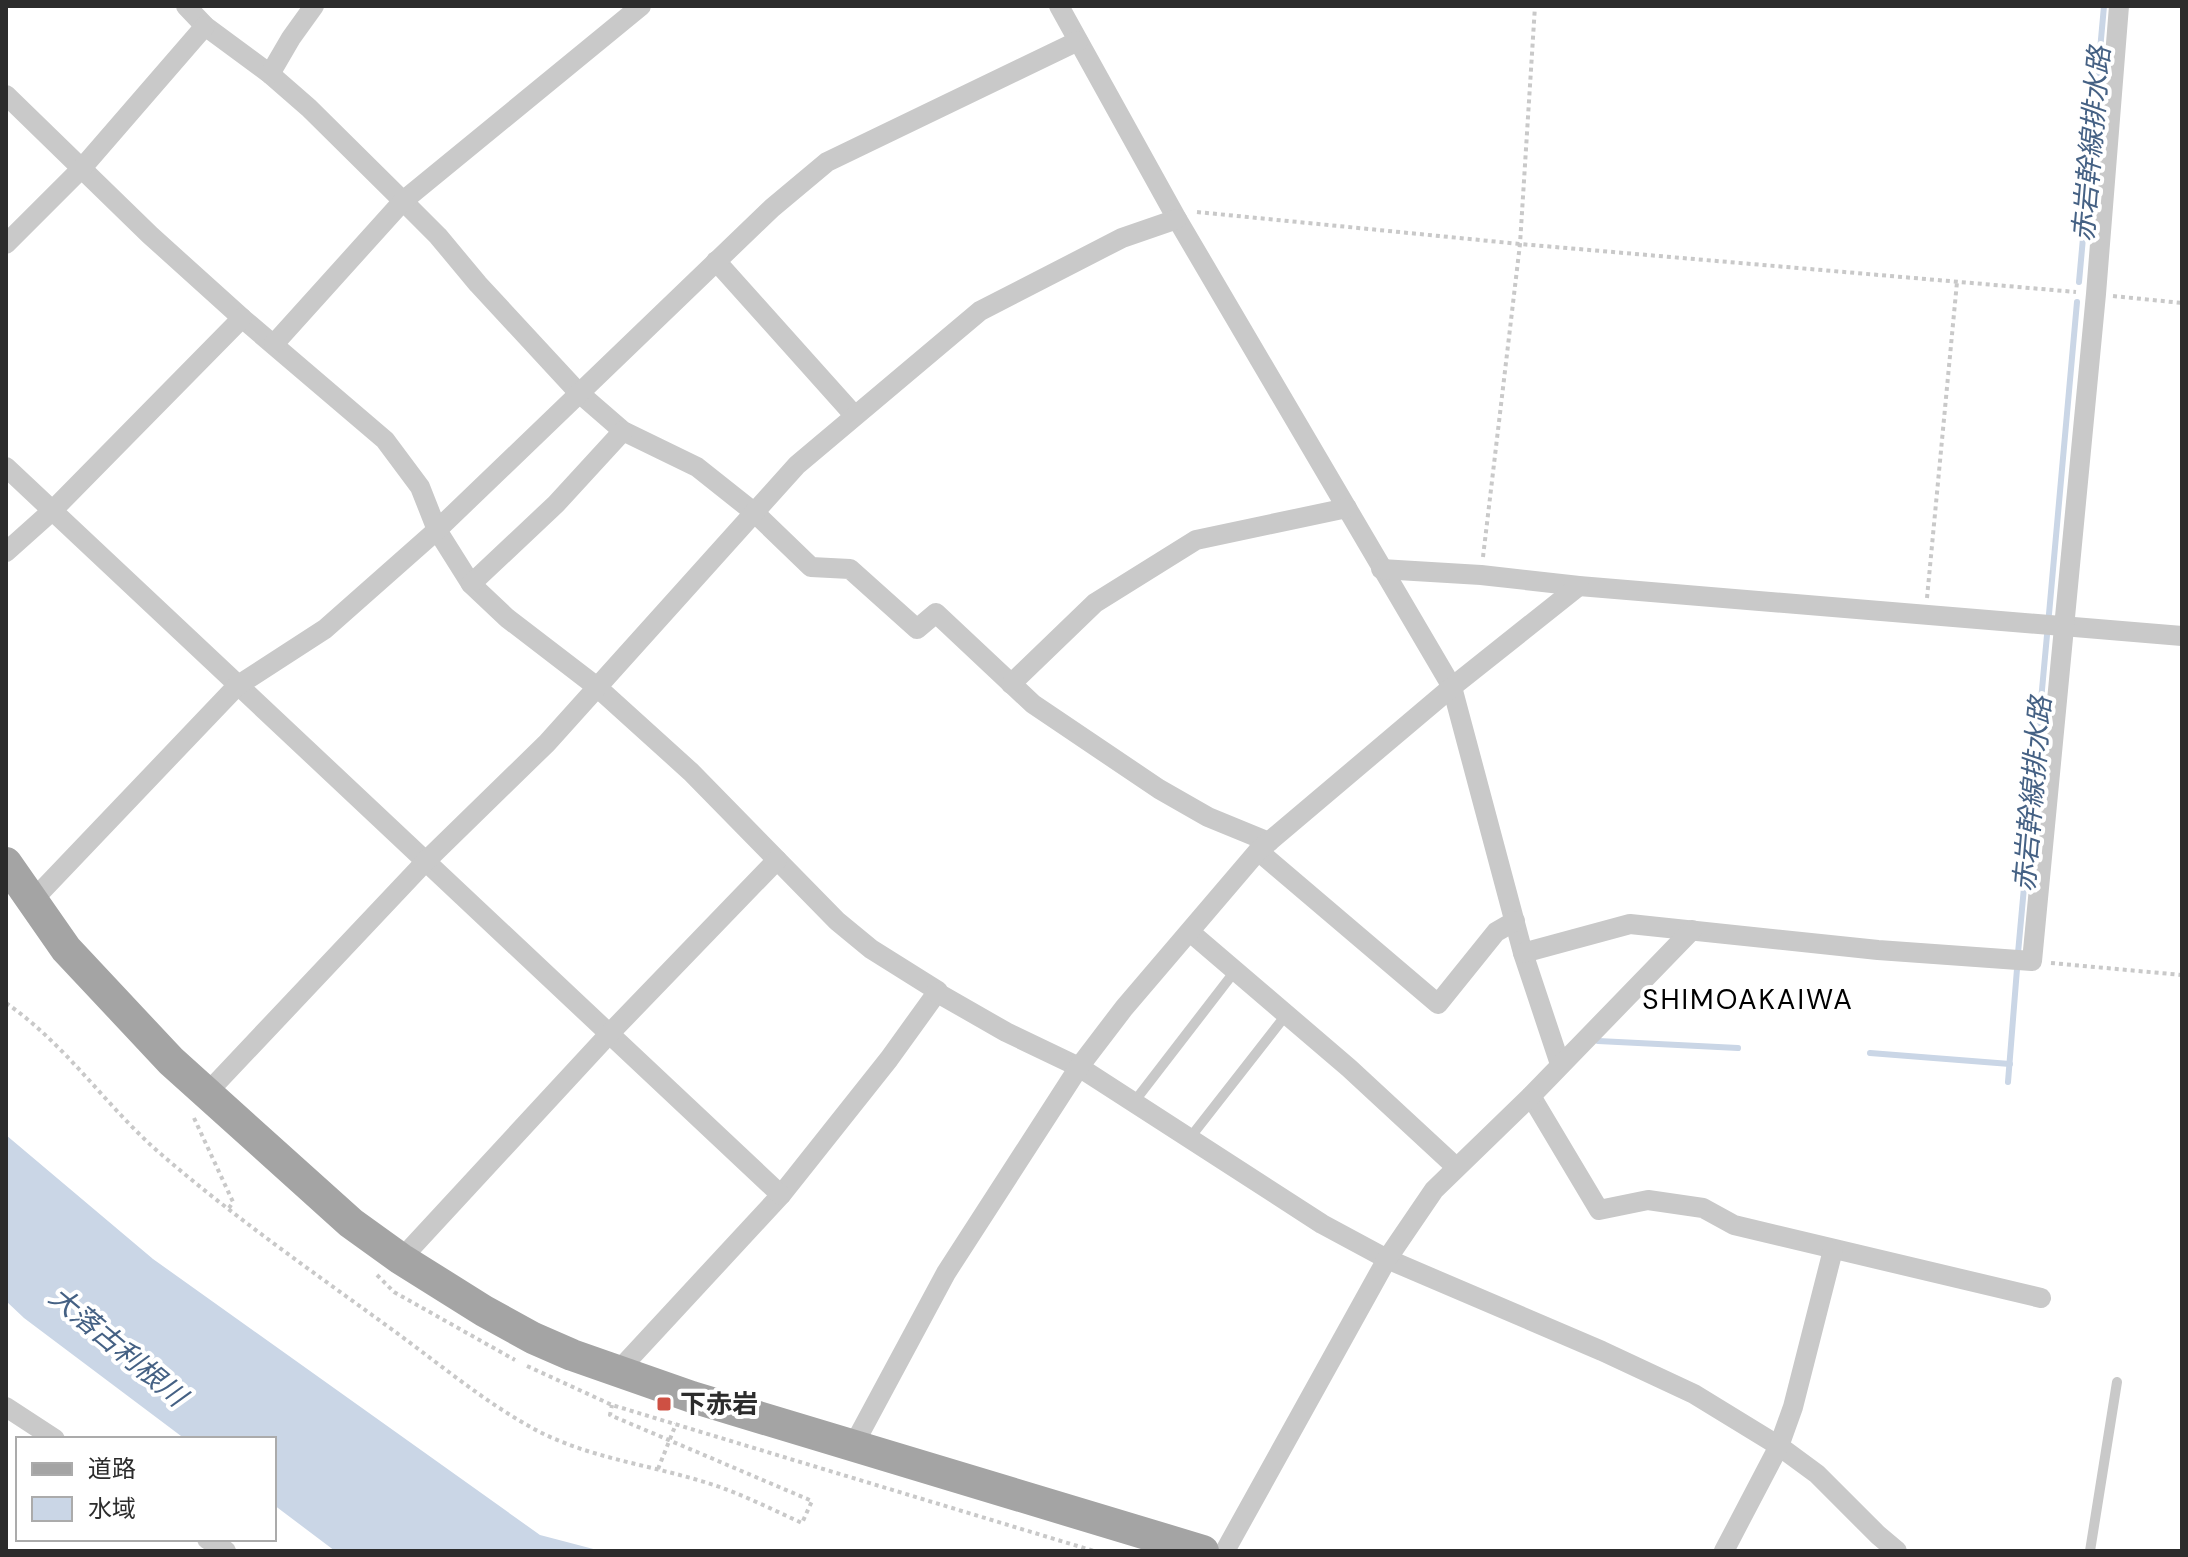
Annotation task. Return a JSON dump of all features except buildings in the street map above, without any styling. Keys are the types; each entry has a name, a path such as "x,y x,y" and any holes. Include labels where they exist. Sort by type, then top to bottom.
{"main road":[{"path":"6,863 66,949 200,1106 351,1223 435,1282 533,1338 692,1397 1203,1551"}],"street":[{"path":"186,6 205,26 270,74 309,108 438,236 578,392 623,431 697,467 755,513 811,567 850,569 917,629 936,613 1033,704 1159,789 1263,847 1438,1004 1496,932 1515,921"},
{"path":"270,74 314,6"},
{"path":"274,344 403,201 641,6"},
{"path":"1059,6 1174,214 1452,687 1523,953 1560,1064"},
{"path":"1523,953 1630,924 1878,950 2032,961 2096,294 2119,6"},
{"path":"6,244 82,168 205,26"},
{"path":"31,902 237,686 325,629 437,530 772,208 827,162 1078,41"},
{"path":"6,95 150,235 385,440 420,487 437,530 471,584 507,618 597,687 691,772 848,930 871,949 936,992 1006,1032 1079,1067 1322,1224 1387,1259 1694,1394 1779,1446 1817,1474 1897,1551"},
{"path":"200,1106 426,861 547,743 797,465 980,311 1174,214"},
{"path":"716,261 854,415"},
{"path":"6,552 53,510 242,318"},
{"path":"471,584 556,504 623,431"},
{"path":"6,467 781,1195"},
{"path":"1011,684 1095,603 1196,540 1347,508"},
{"path":"1381,569 2182,636"},
{"path":"853,1446 946,1273 1079,1067 1124,1008 1263,847 1452,687 1579,586"},
{"path":"401,1259 610,1033 777,860"},
{"path":"1225,1551 1387,1259 1434,1190 1531,1096 1692,930"},
{"path":"1190,932 1349,1068 1456,1167"},
{"path":"618,1371 781,1195 889,1059 936,992"},
{"path":"1531,1096 1599,1210 1648,1200 1703,1208 1734,1225 2041,1298"},
{"path":"1724,1551 1779,1446 1793,1407 1833,1250"},
{"path":"6,1407 52,1437"}],"lane":[{"path":"1134,1102 1235,971"},
{"path":"1189,1139 1286,1015"},
{"path":"2090,1551 2117,1382"}],"path":[{"path":"1481,575 1520,244 1535,6"},
{"path":"1174,214 2182,303"},
{"path":"1926,614 1957,282"},
{"path":"2032,961 2182,975"},
{"path":"6,1003 83,1072 141,1136 229,1208 440,1365 532,1428 564,1444 600,1456 706,1482 802,1523 812,1501 610,1415 612,1405"},
{"path":"200,1106 233,1202 229,1208"},
{"path":"658,1469 676,1424"}],"water":[{"name":"大落古利根川","path":"6,1135 153,1259 540,1535 601,1551 335,1551 276,1507 276,1437 182,1437 24,1318 6,1301"}],"waterway":[{"name":"赤岩幹線排水路","path":"2079,282 2104,6"},
{"name":"赤岩幹線排水路","path":"2049,614 2077,302"},
{"name":"赤岩幹線排水路","path":"2018,953 2047,635"},
{"name":"赤岩幹線排水路","path":"2008,1082 2017,969"},
{"path":"1598,1041 1738,1048"},
{"path":"1870,1053 2010,1064"}],"place":[{"name":"下赤岩","path":"664,1404"}],"district":[{"name":"SHIMOAKAIWA","path":"1748,999"}]}
